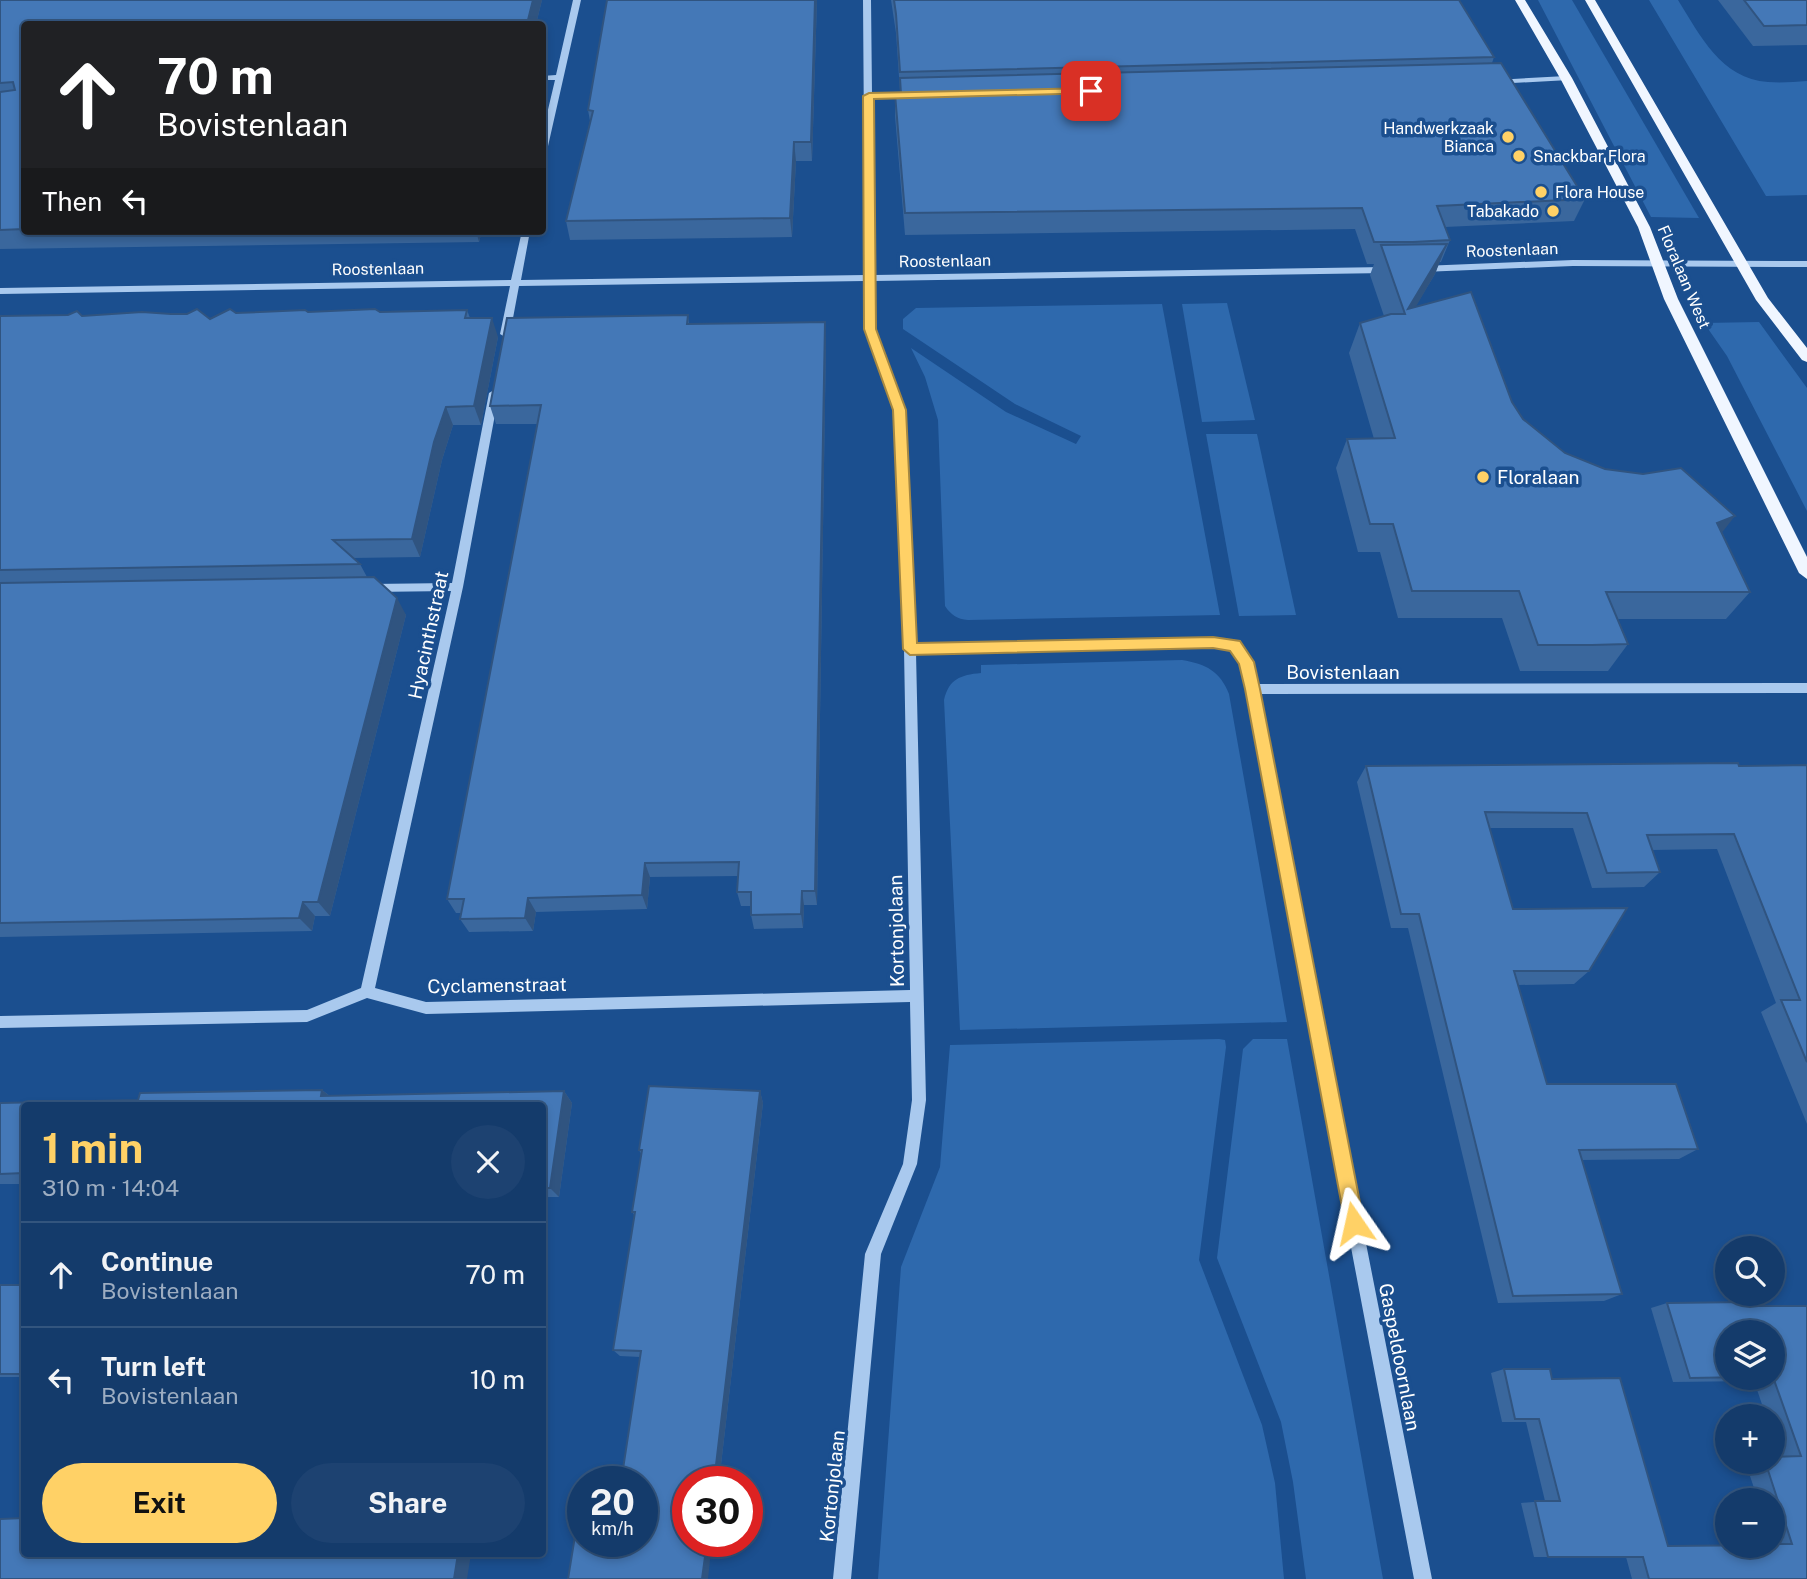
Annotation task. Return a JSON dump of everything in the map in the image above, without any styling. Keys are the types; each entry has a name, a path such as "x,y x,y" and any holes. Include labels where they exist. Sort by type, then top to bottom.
{"main road":[{"name":"Floralaan West","path":"1520,0 1566,78 1644,227 1657,264 1700,359 1807,573"},
{"path":"1590,0 1763,300 1807,357"}],"street":[{"path":"546,137 577,0"},
{"name":"Kortonjolaan","path":"842,1579 873,1254 910,1164 919,1100 910,649 900,410 870,329 867,0"},
{"path":"546,78 559,77"},
{"path":"1480,82 1566,78"},
{"path":"869,96 924,95"},
{"path":"502,349 525,235"},
{"name":"Roostenlaan","path":"0,291 1405,270 1573,263 1807,264"},
{"name":"Hyacinthstraat","path":"367,992 457,587 497,376"},
{"path":"360,589 457,587"},
{"path":"910,649 1213,643 1235,645 1246,662 1252,689"},
{"name":"Bovistenlaan","path":"1252,689 1807,688"},
{"name":"Gaspeldoornlaan","path":"1252,689 1423,1579"},
{"path":"0,1022 307,1016 367,992"},
{"name":"Cyclamenstraat","path":"367,992 426,1008 917,996"}],"shaded area":[{"path":"1538,0 1572,0 1699,218 1651,217"},
{"path":"1649,0 1678,0 1704,41 1737,73 1768,82 1807,81 1807,195 1766,196"},
{"path":"1227,303 1255,420 1202,422 1182,304"},
{"path":"1162,304 1220,615 968,620 955,616 945,606 938,420 925,377 911,348 1006,412 1076,444 1081,436 1015,404 903,329 903,319 916,308"},
{"path":"1759,322 1807,388 1807,511 1727,356 1704,323"},
{"path":"1206,434 1257,434 1296,615 1239,616"},
{"path":"1182,660 1198,664 1217,674 1229,694 1287,1022 960,1030 944,700 949,687 961,677 981,673 981,665"},
{"path":"1253,1039 1287,1039 1383,1579 1306,1579 1293,1482 1281,1422 1217,1258 1243,1049"},
{"path":"1225,1040 1226,1047 1199,1260 1262,1425 1275,1483 1284,1579 878,1579 901,1267 940,1167 950,1045"}],"building":[{"path":"0,0 533,0 528,21 21,21 21,229 0,230 0,92 15,90 13,82 0,83"},
{"path":"607,0 815,0 811,142 794,142 790,218 566,221 593,111 588,110"},
{"path":"894,0 1459,0 1494,57 900,72"},
{"path":"1744,0 1807,0 1807,25 1764,26"},
{"path":"1501,63 1585,199 1437,206 1450,240 1413,242 1374,242 1362,208 905,213 895,94 901,94 900,78"},
{"path":"1447,244 1408,309 1471,292 1512,402 1523,419 1565,453 1605,469 1643,474 1681,468 1735,516 1717,523 1750,592 1606,592 1628,644 1538,645 1519,591 1412,591 1393,524 1370,524 1347,439 1395,438 1360,323 1391,314 1405,314 1381,245"},
{"path":"197,309 210,319 230,309 236,313 375,309 380,312 467,310 465,318 492,318 474,406 446,407 434,442 412,539 333,540 360,564 0,570 0,316 68,315 77,311 82,316 142,312 187,314"},
{"path":"688,315 687,324 825,322 815,891 802,891 801,914 751,915 751,892 737,892 739,862 645,863 642,895 528,898 525,918 460,919 464,899 447,899 541,405 490,406 507,318"},
{"path":"374,577 397,598 318,902 303,902 299,918 0,923 0,583"},
{"path":"1738,763 1739,766 1807,765 1807,1062 1781,1000 1800,1000 1734,834 1647,835 1660,872 1607,873 1587,813 1485,812 1513,909 1627,908 1589,971 1514,971 1547,1084 1676,1084 1698,1149 1579,1150 1622,1294 1513,1296 1419,914 1401,914 1366,766"},
{"path":"649,1086 760,1091 716,1466 672,1466 672,1557 705,1557 702,1579 568,1579 572,1557 658,1557 658,1466 623,1466 641,1351 613,1350 635,1212 632,1212 642,1150 639,1150"},
{"path":"322,1090 321,1096 564,1091 550,1188 546,1188 546,1102 46,1102 138,1100 140,1093"},
{"path":"0,1103 21,1103 21,1173 0,1174"},
{"path":"0,1285 21,1285 21,1374 0,1374"},
{"path":"1667,1303 1807,1306 1807,1579 1649,1579 1643,1557 1548,1557 1535,1501 1560,1501 1539,1419 1515,1419 1504,1369 1550,1369 1552,1379 1620,1378 1668,1546 1715,1546 1715,1558 1785,1558 1785,1544 1792,1544 1785,1522 1785,1488 1774,1488 1769,1474 1785,1474 1785,1457 1801,1456 1785,1404 1783,1404 1778,1390 1785,1390 1785,1320 1715,1320 1715,1378 1690,1378"},
{"path":"21,1518 21,1557 458,1557 454,1579 0,1579 0,1519"}],"place":[{"name":"Handwerkzaak Bianca","path":"1508,137"},
{"name":"Snackbar Flora","path":"1519,156"},
{"name":"Flora House","path":"1541,192"},
{"name":"Tabakado","path":"1553,211"},
{"name":"Floralaan","path":"1483,477"}],"route":[{"path":"1091,91 869,96 870,329 900,410 910,649 1213,643 1235,645 1246,662 1252,689 1354,1223"}]}
